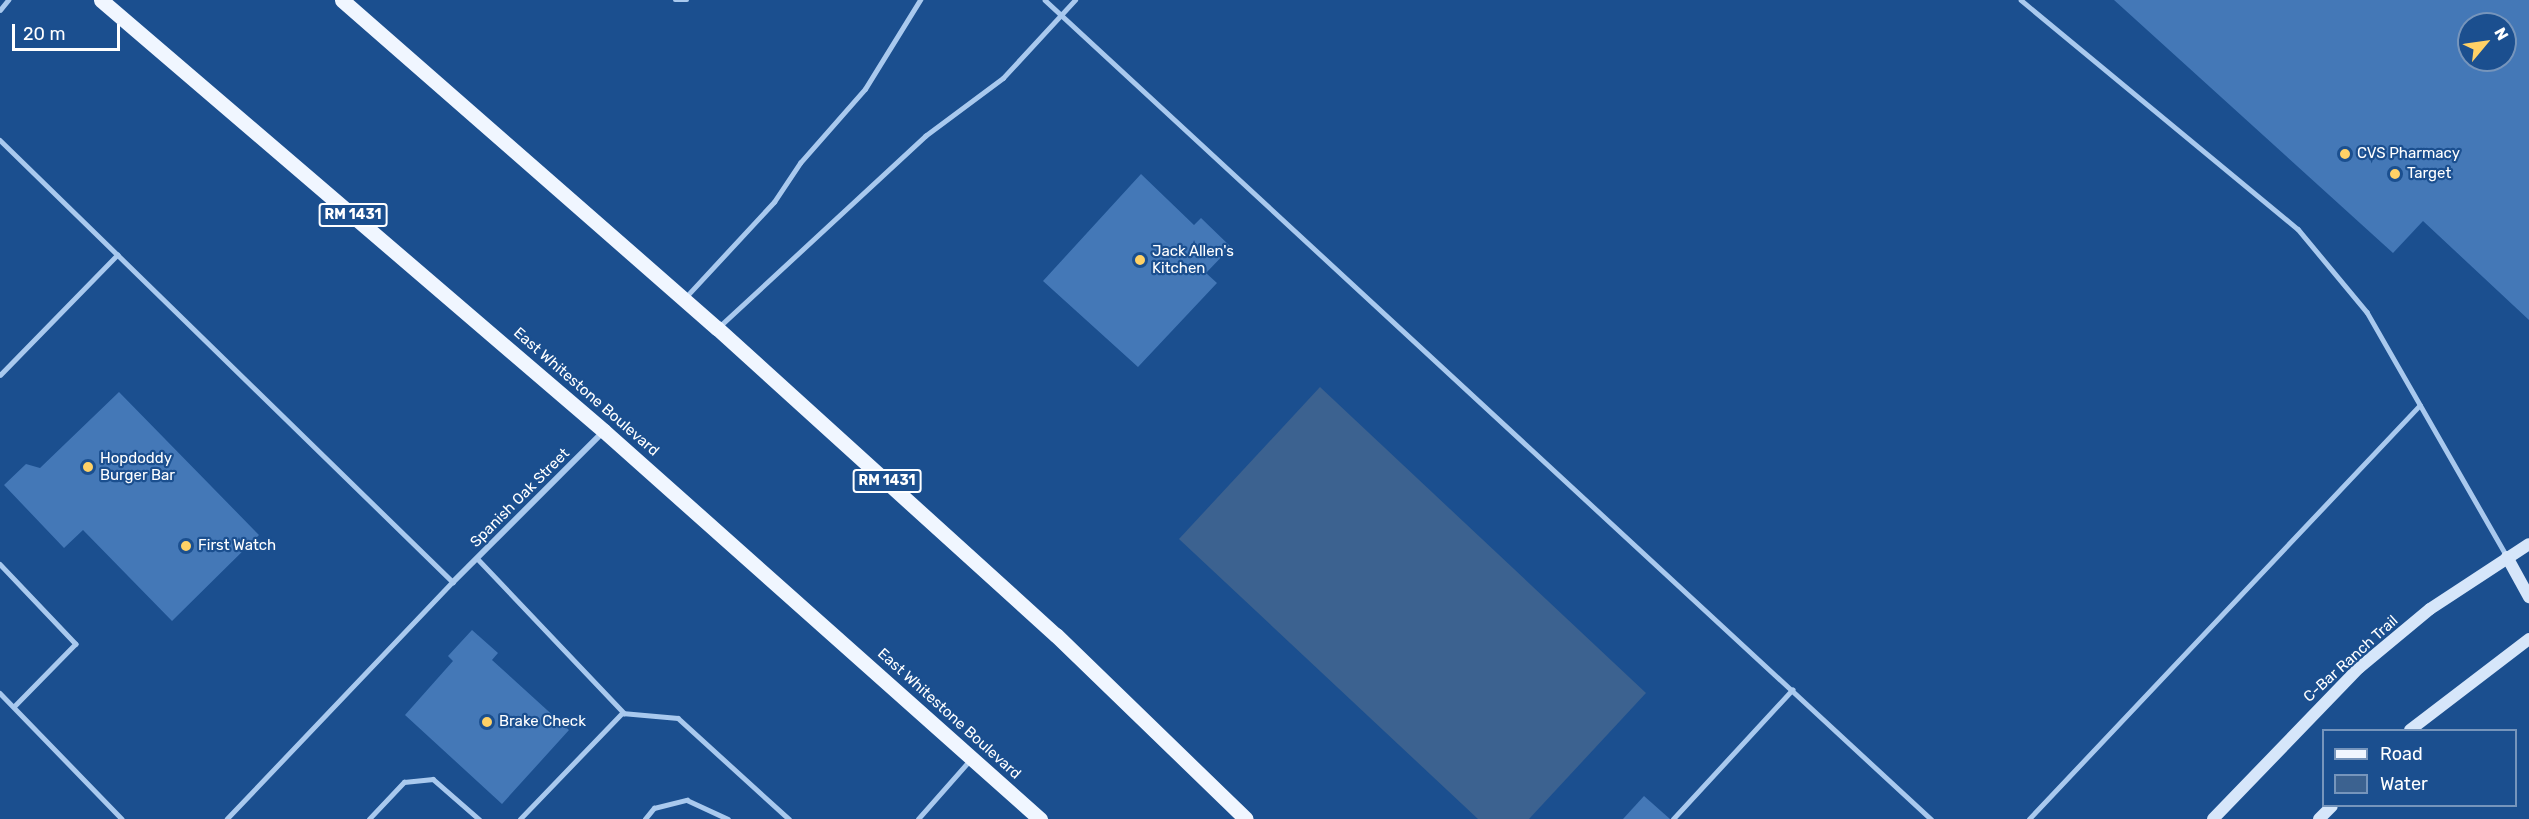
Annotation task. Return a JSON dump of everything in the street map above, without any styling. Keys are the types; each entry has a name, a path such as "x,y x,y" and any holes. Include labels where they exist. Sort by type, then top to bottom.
{"main road":[{"name":"East Whitestone Boulevard","path":"101,0 604,431 1040,819"},
{"name":"RM 1431","path":"342,0 685,298 1056,634 1246,819"}],"street":[{"name":"Spanish Oak Street","path":"453,582 604,431"},
{"name":"C-Bar Ranch Trail","path":"2213,819 2359,668 2430,609 2529,544"},
{"path":"2507,557 2529,597"},
{"path":"2411,729 2529,639"},
{"path":"2319,819 2331,807"}],"lane":[{"path":"0,10 8,0"},
{"path":"675,0 687,0"},
{"path":"685,298 774,202 800,163 865,89 920,0"},
{"path":"1045,0 1931,819"},
{"path":"717,328 925,136 1003,78 1075,0"},
{"path":"2021,0 2298,229 2367,312 2507,557"},
{"path":"0,140 453,582 226,819"},
{"path":"0,375 117,255"},
{"path":"2029,819 2420,405"},
{"path":"477,558 624,713 678,718 789,819"},
{"path":"0,564 76,644 14,707"},
{"path":"1673,819 1792,690"},
{"path":"0,693 122,819"},
{"path":"520,819 624,713"},
{"path":"918,819 971,759"},
{"path":"369,819 404,782 433,779 479,819"},
{"path":"645,819 654,808 687,800 728,819"}],"water":[{"path":"1320,387 1646,693 1529,819 1478,819 1179,539"}],"building":[{"name":"Target","path":"2114,0 2529,0 2529,320 2423,221 2393,253"},
{"name":"Jack Allen's Kitchen","path":"1141,174 1194,225 1201,218 1231,247 1206,273 1217,283 1138,367 1043,281"},
{"path":"119,392 259,535 172,621 83,530 64,548 4,485 26,464 40,468"},
{"name":"Brake Check","path":"472,630 498,653 492,660 569,730 502,804 405,715 453,661 448,656"},
{"path":"1644,796 1670,819 1623,819"}],"place":[{"name":"CVS Pharmacy","path":"2345,154"},
{"name":"Target","path":"2395,174"},
{"name":"Jack Allen's Kitchen","path":"1140,260"},
{"name":"Hopdoddy Burger Bar","path":"88,467"},
{"name":"First Watch","path":"186,546"},
{"name":"Brake Check","path":"487,722"}]}
